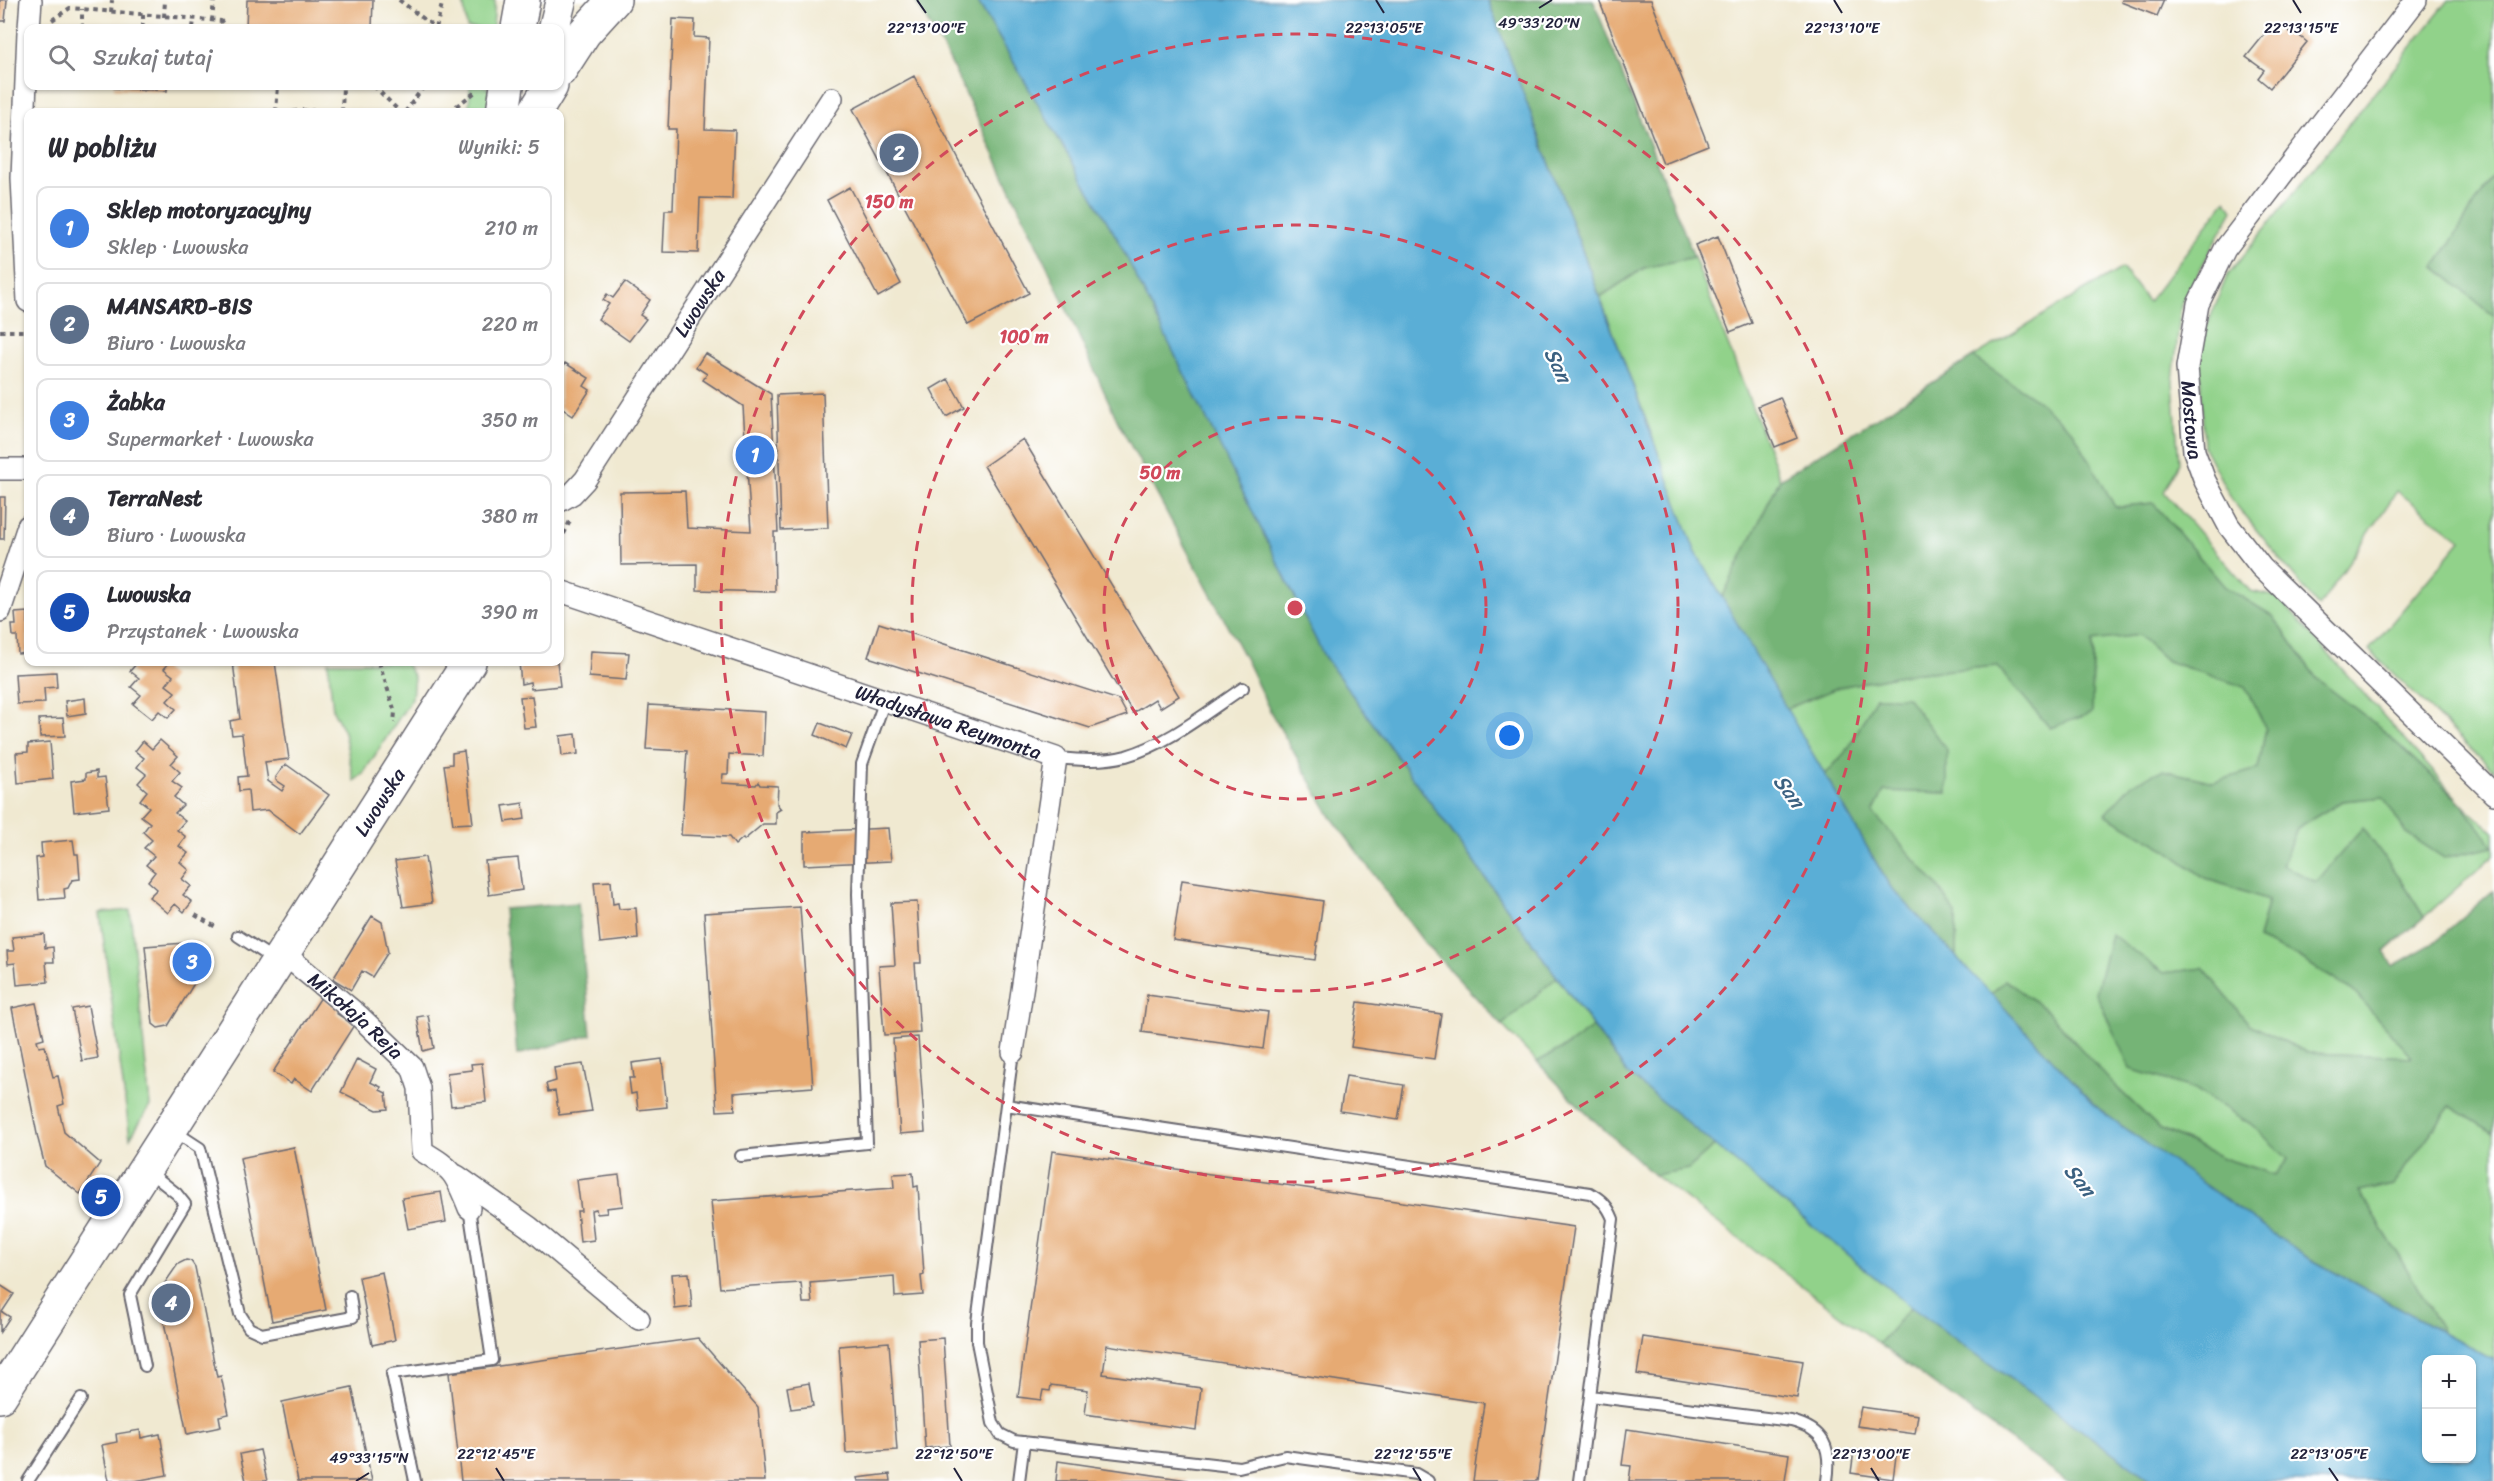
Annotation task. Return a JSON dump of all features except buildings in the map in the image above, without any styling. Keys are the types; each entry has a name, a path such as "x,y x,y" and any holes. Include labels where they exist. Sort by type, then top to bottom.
{"main road":[{"path":"519,24 523,0"},
{"path":"555,24 561,0"},
{"path":"564,64 584,33 614,0"},
{"path":"504,108 506,90"},
{"path":"534,108 538,90"},
{"path":"536,108 547,90"},
{"name":"Lwowska","path":"0,1396 463,666"}],"street":[{"path":"31,0 34,24"},
{"name":"Mostowa","path":"2416,0 2225,249 2198,304 2187,367 2190,421 2194,451 2205,481 2229,526 2261,567 2494,794"},
{"path":"28,108 29,90"},
{"name":"Lwowska","path":"566,509 573,494 585,480 832,98"},
{"path":"24,153 22,178 24,219"},
{"path":"0,469 24,470"},
{"path":"0,611 24,538"},
{"name":"Władysława Reymonta","path":"564,592 1056,758 1013,1052"},
{"name":"Mikołaja Reja","path":"280,957 359,1016 412,1067 419,1088 422,1151 444,1164 456,1176 528,1227 639,1319"},
{"name":"Mikołaja Reja","path":"456,1176 469,1208"}],"lane":[{"path":"1056,758 1090,761 1126,756 1159,742 1243,688"},
{"path":"741,1156 867,1143 858,894 862,764 885,700"},
{"path":"238,936 280,957"},
{"path":"1013,1052 977,1323 977,1342 993,1423 1000,1434 1014,1441 1239,1467 1285,1456 1416,1474 1428,1481"},
{"path":"1006,1105 1590,1193 1609,1207 1613,1219 1580,1481"},
{"path":"171,1130 200,1148 240,1314 249,1328 262,1334 353,1317 351,1296"},
{"path":"145,1366 130,1295 185,1204 177,1194 146,1169"},
{"path":"415,1481 392,1374 492,1360 469,1208"},
{"path":"1590,1396 1791,1420 1809,1425 1821,1437 1828,1452 1827,1481"},
{"path":"28,1481 81,1399"},
{"path":"1019,1481 1024,1442"}],"path":[{"path":"111,12 112,0"},
{"path":"164,17 165,0"},
{"path":"212,21 214,0"},
{"path":"399,0 431,24"},
{"path":"437,24 443,0"},
{"path":"41,24 70,8 221,21 223,24"},
{"path":"82,9 82,24"},
{"path":"143,15 143,24"},
{"path":"194,20 194,24"},
{"path":"276,108 278,90"},
{"path":"341,108 343,90"},
{"path":"378,90 396,108"},
{"path":"408,108 421,90"},
{"path":"454,108 479,90"},
{"path":"0,331 24,331"},
{"path":"380,666 395,712 394,733"},
{"path":"195,915 216,927"}],"green space":[{"path":"463,0 495,0 493,24 466,24"},
{"path":"915,0 977,0 1117,238 1324,656 1557,977 1502,1025 1426,945 1330,815 1270,711 1247,662 1118,422 949,59"},
{"path":"1488,0 1593,0 1694,257 1644,268 1600,297"},
{"path":"2449,0 2494,0 2494,174 2435,267 2494,316 2494,771 2369,650 2461,540 2397,491 2319,607 2232,500 2204,447 2199,346 2227,276"},
{"path":"470,90 493,90 489,108 469,108"},
{"path":"2494,174 2494,316 2435,267"},
{"path":"2226,200 2233,210 2181,304 2173,382 2179,463 2164,492 2250,591 2278,597 2462,804 2378,726 2317,679 2273,616 2225,587 2153,503 2115,507 2073,431 2034,398 1973,357 2122,268 2148,302"},
{"path":"1694,257 1780,479 1722,598 1695,551 1600,297 1644,268"},
{"path":"1973,357 2034,398 2073,431 2115,507 2153,503 2225,587 2273,616 2317,679 2378,726 2462,804 2494,847 2444,858 2406,833 2383,797 2342,801 2297,828 2282,865 2316,882 2363,828 2401,880 2424,917 2384,952 2393,966 2432,944 2494,890 2494,1133 2450,1106 2393,1185 2359,1192 2443,1332 2303,1255 2101,1111 1991,994 2005,980 2045,1009 2112,1083 2159,1128 2223,1158 2275,1175 2288,1159 2251,1124 2195,1089 2130,1069 2096,993 2111,934 2164,973 2203,968 2249,1024 2308,1053 2412,1057 2353,991 2295,955 2258,939 2268,900 2205,878 2164,848 2105,814 2132,784 2162,770 2214,782 2258,769 2266,729 2245,687 2167,661 2139,635 2093,641 2092,713 2050,728 1997,666 1906,674 1839,687 1786,709 1722,598 1780,479"},
{"path":"2139,635 2167,661 2245,687 2266,729 2258,769 2214,782 2162,770 2164,848 2205,878 2268,900 2258,939 2295,955 2353,991 2413,1057 2308,1053 2249,1024 2203,968 2164,973 2111,935 2130,1069 2195,1089 2251,1124 2289,1159 2276,1175 2223,1158 2159,1128 2005,980 1991,994 1956,957 1956,914 1873,813 1884,791 1947,793 1876,697 1848,749 1825,775 1786,709 1839,687 1906,674 1998,666 2050,727 2092,713 2093,640"},
{"path":"328,666 407,666 414,677 412,698 363,774 354,781 344,732 333,710"},
{"path":"1876,697 1907,697 1947,750 1947,793 1884,791 1873,813 1937,885 1956,914 1956,957 1889,885 1825,775 1848,749"},
{"path":"2384,797 2406,833 2479,849 2493,847 2462,804 2494,832 2494,855 2424,917 2401,880 2337,860 2316,882 2282,865 2297,828 2342,801"},
{"path":"578,903 591,1035 517,1055 504,909"},
{"path":"130,910 150,1106 130,1138 100,913"},
{"path":"1557,977 1593,1027 1568,1045 1537,1062 1502,1025"},
{"path":"1593,1027 1627,1073 1715,1145 1688,1169 1654,1175 1584,1111 1537,1062 1568,1045"},
{"path":"2450,1106 2494,1133 2494,1360 2443,1332 2359,1192 2393,1185"},
{"path":"1715,1145 1911,1307 1879,1344 1654,1175 1688,1169"},
{"path":"1911,1307 2152,1481 2066,1481 1879,1344"}],"water":[{"name":"San","path":"977,0 1488,0 1695,551 1889,885 2101,1111 2303,1255 2494,1360 2494,1481 2152,1481 1911,1307 1627,1073 1324,656 1117,238"}],"place":[{"name":"MANSARD-BIS","path":"899,153"},
{"name":"Sklep motoryzacyjny","path":"755,455"},
{"name":"Żabka","path":"192,962"},
{"name":"Lwowska","path":"101,1197"},
{"name":"TerraNest","path":"171,1303"}]}
